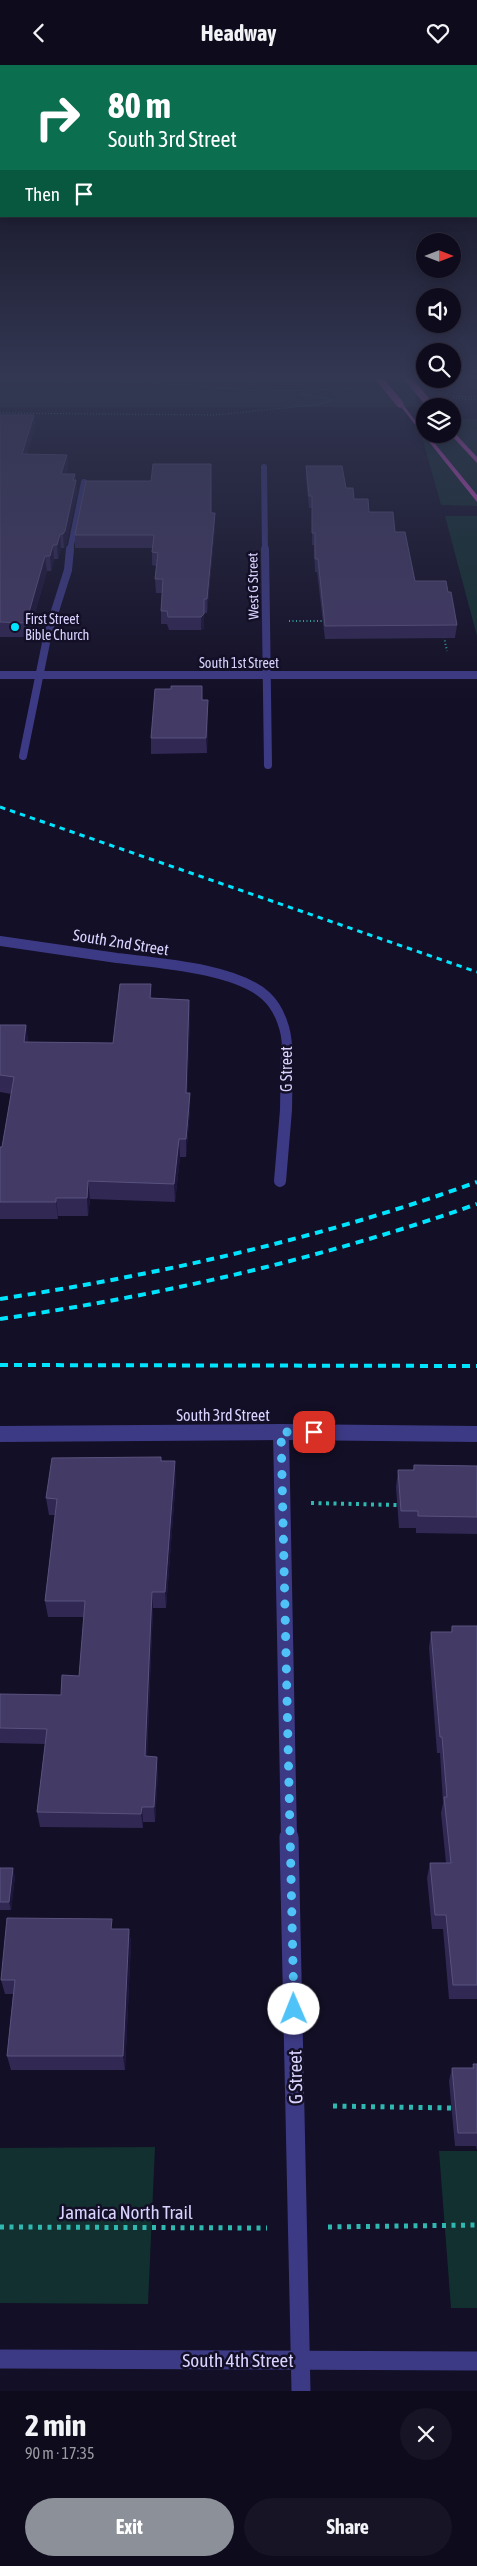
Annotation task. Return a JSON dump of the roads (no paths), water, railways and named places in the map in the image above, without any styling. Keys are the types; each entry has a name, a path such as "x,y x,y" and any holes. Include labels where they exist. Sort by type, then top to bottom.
{"highway":[{"path":"464,483 477,499"}],"street":[{"path":"23,757 48,633 68,570 71,539 84,483"},
{"name":"West G Street","path":"264,483 267,675"},
{"name":"South 1st Street","path":"0,675 477,675"},
{"path":"267,675 268,765"},
{"name":"South 2nd Street","path":"0,941 146,960 236,979"},
{"name":"G Street","path":"236,979 266,996 284,1024 287,1042 286,1110 280,1181"},
{"name":"G Street","path":"281,1432 301,2391"},
{"name":"South 3rd Street","path":"0,1434 281,1432 477,1434"},
{"name":"South 4th Street","path":"0,2359 477,2361"}],"railway":[{"path":"0,807 477,972"},
{"path":"0,1299 122,1278 242,1252 360,1220 477,1182"},
{"path":"0,1319 121,1299 241,1273 360,1242 477,1204"},
{"path":"0,1365 477,1366"}],"place":[{"name":"First Street Bible Church","path":"15,627"}]}
